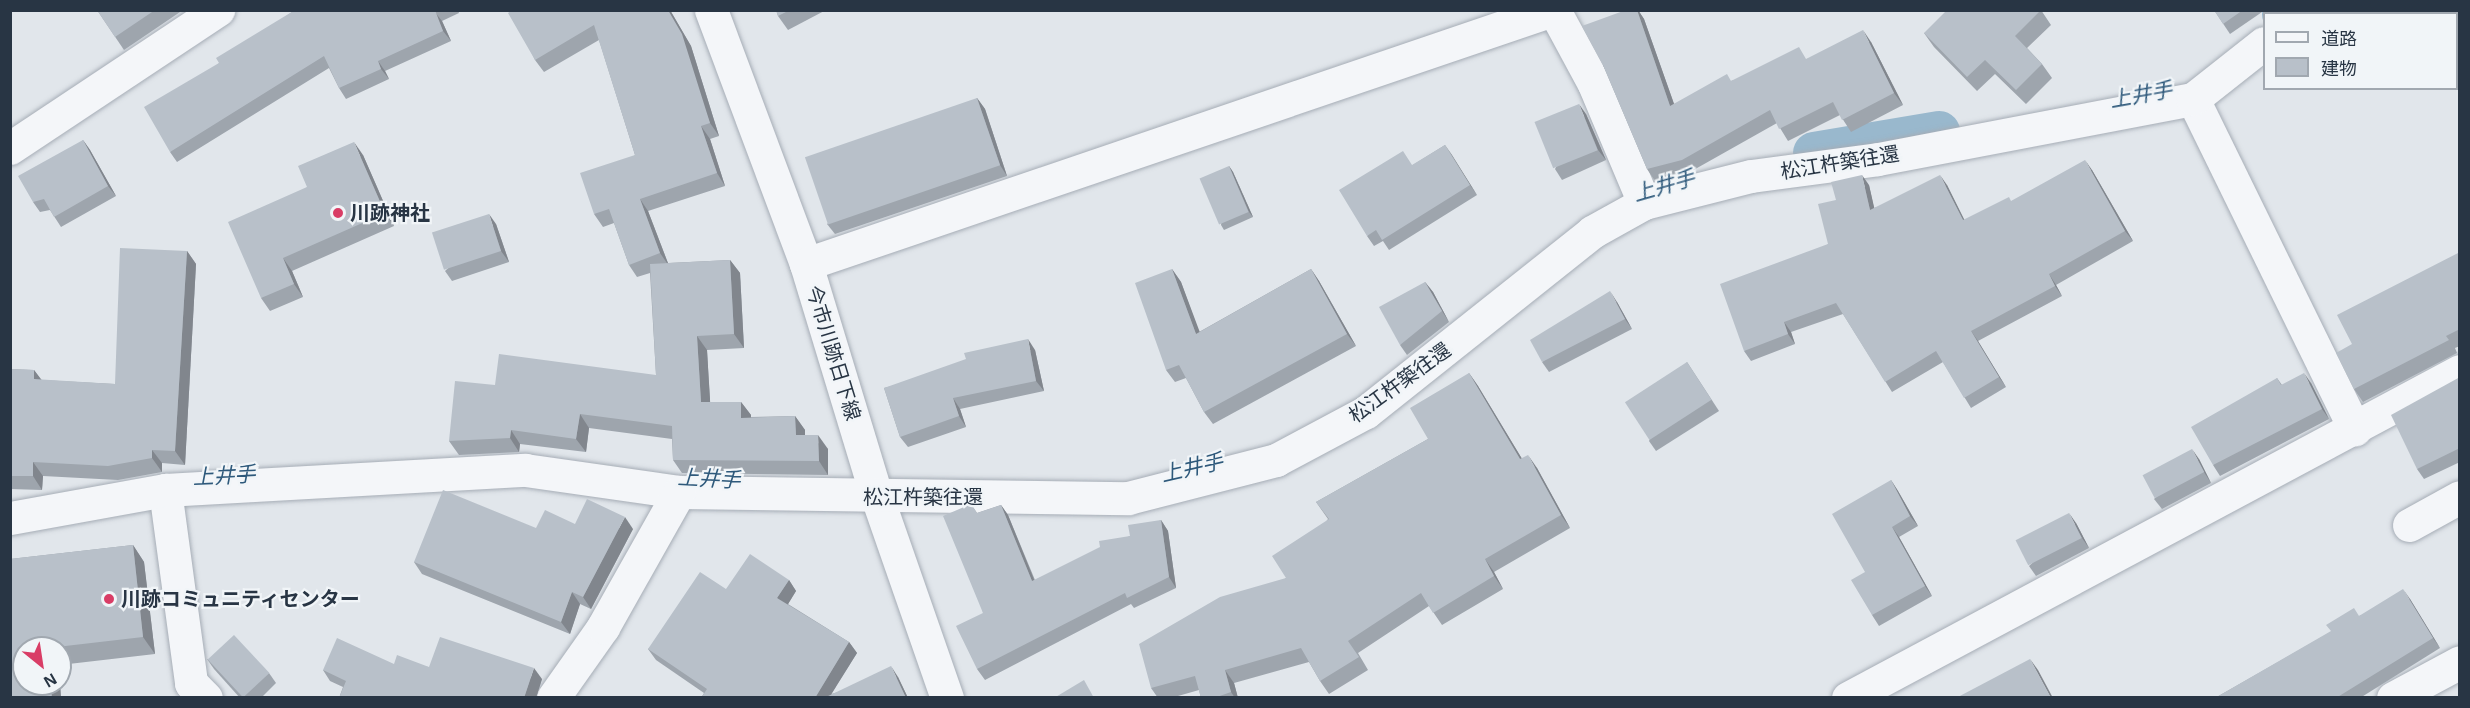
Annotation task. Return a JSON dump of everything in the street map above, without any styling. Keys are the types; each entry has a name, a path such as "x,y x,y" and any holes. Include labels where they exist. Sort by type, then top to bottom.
{"street":[{"path":"10,148 218,10"},
{"name":"今市川跡日下線","path":"711,10 806,264 877,497 947,698"},
{"path":"806,264 1553,10 1594,84 1644,203"},
{"name":"松江杵築往還","path":"10,518 165,490 525,470 679,492 877,497 1128,498 1276,460 1366,412 1592,232 1644,203 1751,176 1878,159 2193,99 2263,45"},
{"path":"2193,99 2355,429"},
{"path":"1848,698 2460,371"},
{"path":"165,490 192,683 206,698"},
{"path":"552,698 603,627 679,492"},
{"path":"2409,525 2460,497"},
{"path":"2393,698 2460,662"}],"building":[{"path":"97,10 155,10 115,37"},
{"path":"295,10 435,10 443,31 378,61 381,69 339,88 324,56 170,152 144,107 219,63 216,58"},
{"path":"512,10 668,10 682,34 710,123 701,126 717,173 640,199 660,253 629,265 609,209 594,214 580,173 635,155 594,25 535,60 508,13"},
{"path":"776,10 790,10 778,16"},
{"path":"1626,10 1637,10 1670,106 1727,74 1731,81 1799,47 1806,59 1863,30 1894,93 1842,120 1833,102 1779,129 1770,110 1682,160 1647,169 1603,65 1582,26"},
{"path":"1947,10 2041,10 2015,36 2042,64 2016,90 1985,60 1967,77 1924,33"},
{"path":"2214,10 2243,10 2223,24"},
{"path":"977,98 1000,165 828,224 805,157"},
{"path":"1579,104 1598,150 1553,168 1534,122"},
{"path":"83,140 108,186 54,217 44,199 33,202 18,176"},
{"path":"354,142 385,213 283,258 294,284 261,298 228,222 307,187 298,166"},
{"path":"1445,145 1470,185 1382,240 1376,230 1367,236 1339,190 1403,151 1412,165"},
{"path":"2085,160 2125,231 2049,274 2055,286 1971,331 1999,377 1964,398 1936,351 1885,382 1836,303 1784,322 1788,334 1744,351 1720,284 1828,244 1818,204 1836,200 1831,182 1862,175 1870,210 1940,175 1963,220 2009,197 2011,201"},
{"path":"1229,166 1249,212 1219,225 1200,179"},
{"path":"489,214 501,251 444,270 432,233"},
{"path":"120,248 187,251 175,451 152,450 152,458 108,466 33,462 33,476 10,476 10,369 34,370 34,379 115,384"},
{"path":"2460,252 2460,329 2446,336 2449,340 2354,389 2336,353 2352,344 2337,315"},
{"path":"730,260 734,334 697,336 701,402 741,402 741,418 795,416 796,435 818,435 819,461 673,460 672,426 580,414 576,439 511,430 510,438 449,441 455,381 495,385 499,354 656,375 650,264"},
{"path":"1172,269 1196,334 1311,269 1347,334 1204,412 1179,365 1166,370 1135,283"},
{"path":"1425,282 1442,311 1400,345 1379,307"},
{"path":"1610,291 1625,319 1542,362 1530,340"},
{"path":"1028,339 1036,381 953,398 959,416 900,437 884,388 966,359 964,353"},
{"path":"1687,362 1712,400 1649,440 1625,402"},
{"path":"1469,373 1520,459 1528,455 1561,515 1485,559 1494,576 1433,613 1421,593 1348,641 1359,657 1320,681 1301,648 1225,670 1231,692 1214,698 1201,698 1195,676 1151,688 1139,644 1220,597 1286,578 1272,556 1329,519 1316,502 1428,439 1410,408"},
{"path":"2304,373 2322,409 2213,465 2191,427 2277,378 2281,385"},
{"path":"2460,377 2460,448 2417,469 2391,415"},
{"path":"2192,449 2204,472 2155,498 2143,475"},
{"path":"1891,480 1910,516 1892,527 1925,586 1872,615 1851,580 1865,572 1832,514"},
{"path":"443,490 536,528 545,510 575,524 587,499 625,517 583,597 572,592 561,622 414,562"},
{"path":"971,504 977,513 1001,505 1032,581 1100,547 1099,541 1130,536 1128,525 1161,520 1169,577 1127,598 1125,593 977,669 956,626 983,613 943,516"},
{"path":"2069,513 2082,538 2028,565 2016,540"},
{"path":"133,545 143,637 72,645 72,636 12,636 12,696 52,696 52,698 10,698 10,559"},
{"path":"750,554 789,580 777,598 849,642 815,698 701,698 707,689 648,649 700,572 726,589"},
{"path":"2403,589 2433,638 2336,698 2215,698 2331,631 2326,625 2354,608 2359,616"},
{"path":"234,635 269,673 243,698 208,660"},
{"path":"440,637 534,668 524,698 339,698 346,681 323,670 337,638 394,664 397,655 429,667"},
{"path":"2030,659 2051,698 1956,698"},
{"path":"891,666 906,698 824,698"},
{"path":"1084,680 1094,698 1054,698"}],"waterway":[{"name":"上井手","path":"1814,153 1939,132"}],"place":[{"name":"川跡神社","path":"338,213"},
{"name":"川跡コミュニティセンター","path":"109,599"}]}
